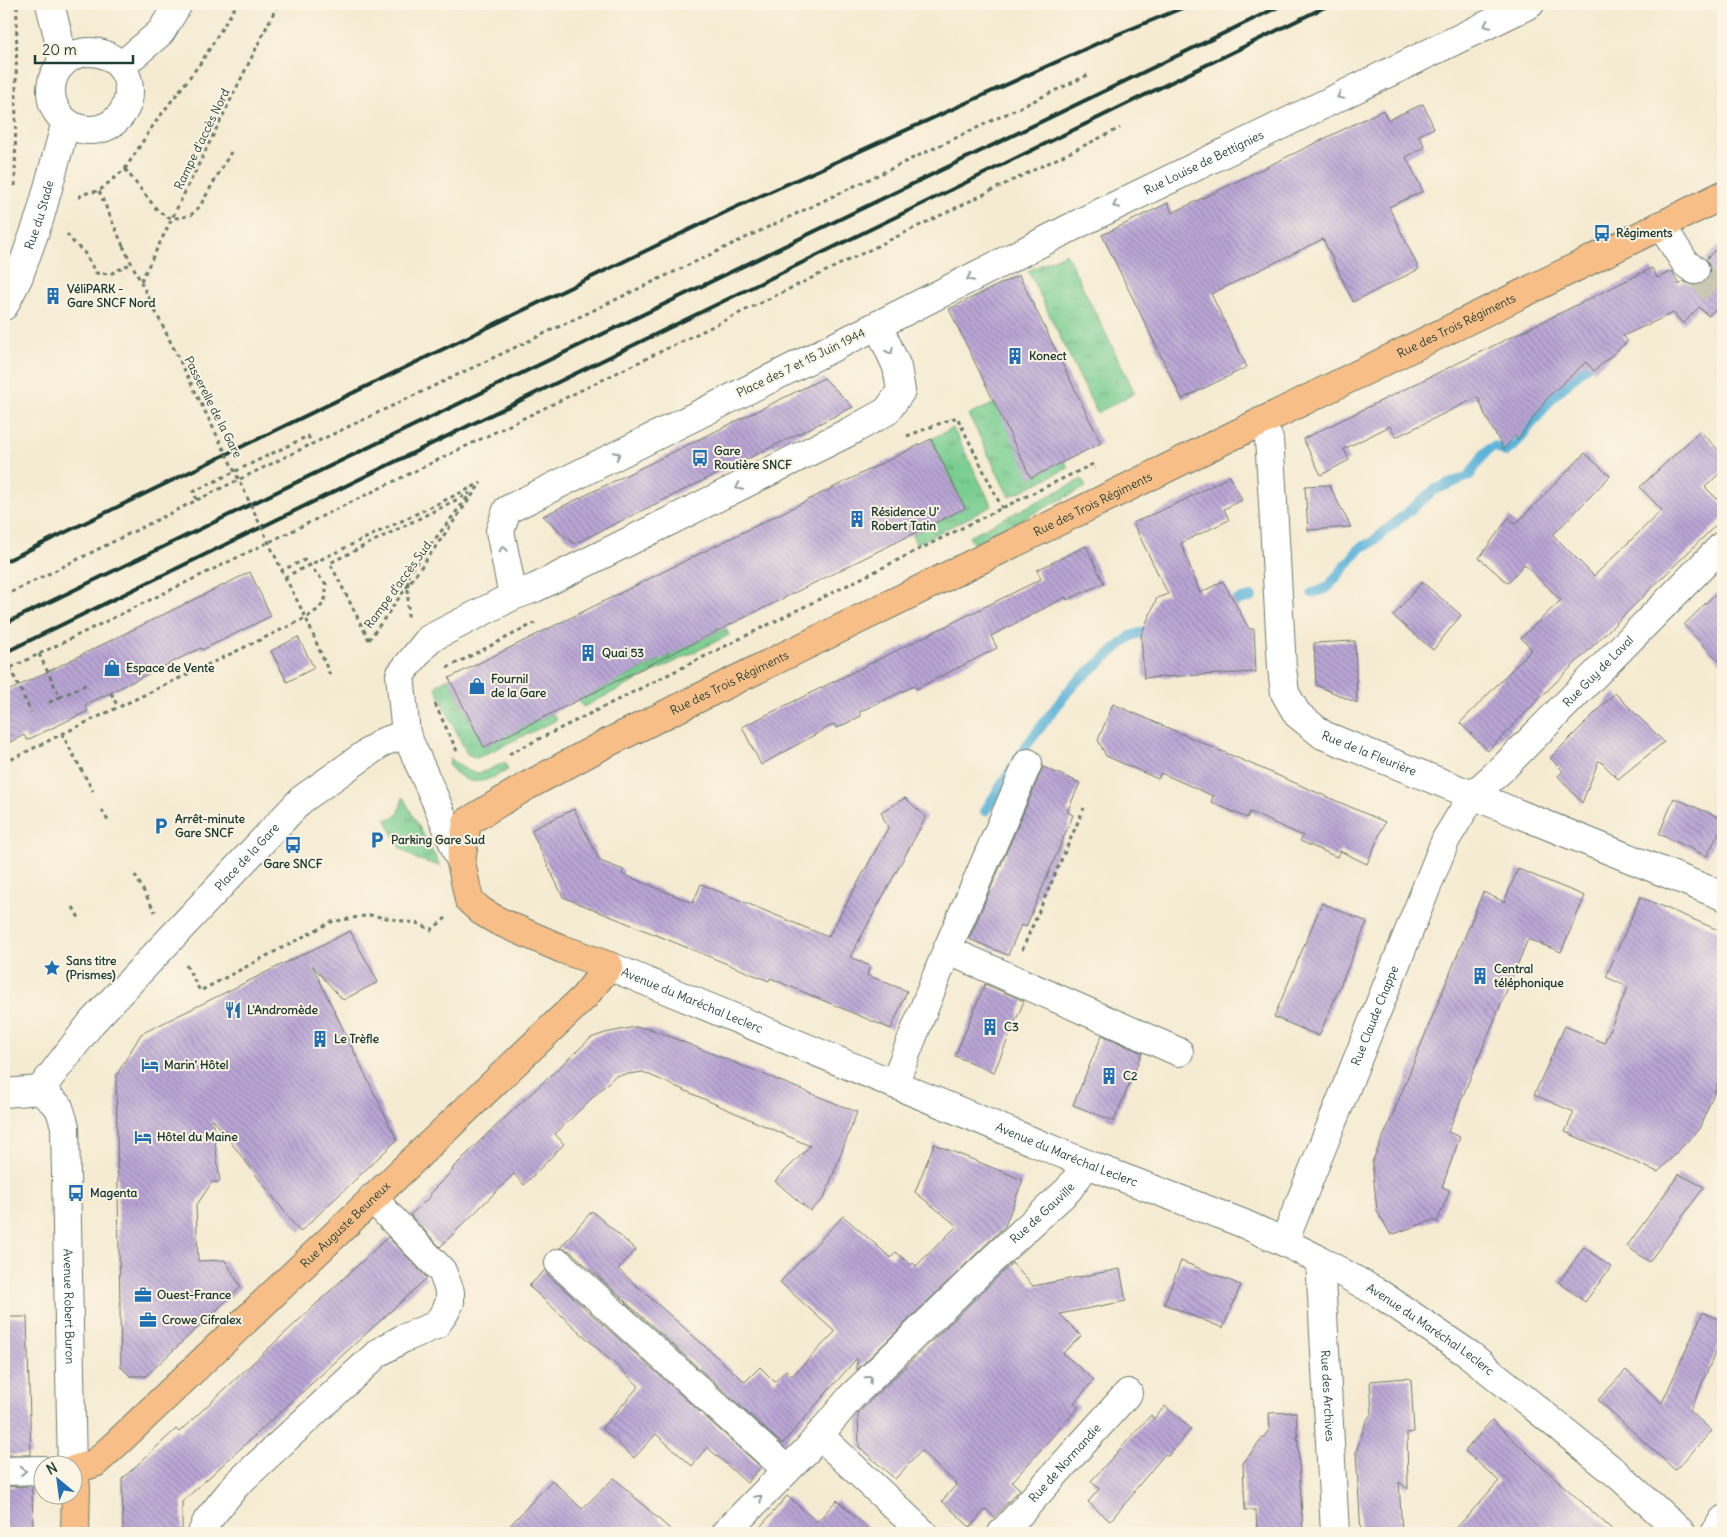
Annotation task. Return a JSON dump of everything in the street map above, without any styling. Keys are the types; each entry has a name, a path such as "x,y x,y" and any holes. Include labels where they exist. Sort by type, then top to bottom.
{"main road":[{"name":"Rue des Trois Régiments","path":"468,822 526,786 603,745 1723,195"},
{"path":"468,822 461,862 469,900"},
{"name":"Avenue du Maréchal Leclerc","path":"469,900 481,911 498,921 562,949 610,966"},
{"name":"Rue Auguste Beuneux","path":"82,1467 94,1463 584,997 610,966"},
{"name":"Avenue Robert Buron","path":"75,1533 76,1504"}],"street":[{"path":"50,4 58,36 62,64"},
{"path":"121,66 162,32 178,4"},
{"name":"Rue Louise de Bettignies","path":"878,325 1095,216 1530,4"},
{"path":"85,52 98,53 111,57 121,66 129,86 129,97 126,108 111,125 100,130 88,131 76,128 66,122 57,112 52,100 51,87 55,75 62,64 73,56 85,52"},
{"name":"Rue du Stade","path":"4,306 19,276 40,217 66,122"},
{"path":"1661,225 1686,264 1695,270"},
{"name":"Place des 7 et 15 Juin 1944","path":"878,325 897,367 901,391 887,411 853,430 535,588 513,596 500,531 507,510 878,325"},
{"name":"Rue de la Fleurière","path":"1260,422 1268,439 1285,693 1297,714 1323,735 1723,896"},
{"name":"Rue Guy de Laval","path":"1473,794 1502,769 1723,545"},
{"path":"461,862 406,734 400,675 429,639 513,596"},
{"name":"Place de la Gare","path":"40,1090 92,1022 301,800 383,742 406,734"},
{"path":"894,1084 947,950 1028,763"},
{"name":"Rue Claude Chappe","path":"1284,1242 1446,839 1473,794"},
{"path":"435,799 468,822"},
{"path":"947,950 1179,1052"},
{"name":"Avenue du Maréchal Leclerc","path":"610,966 1087,1164 1242,1224 1320,1260 1380,1294 1470,1355 1617,1474 1682,1533"},
{"path":"4,1091 40,1090"},
{"name":"Avenue Robert Buron","path":"40,1090 59,1107 65,1126 73,1454"},
{"name":"Rue de Gauville","path":"726,1533 787,1470 851,1397 994,1258 1068,1190 1087,1164"},
{"path":"202,1533 207,1521 236,1486 371,1359 402,1339 436,1325 445,1312 450,1302 450,1292 444,1275 372,1198"},
{"name":"Rue des Archives","path":"1320,1260 1335,1533"},
{"path":"559,1263 787,1470"},
{"name":"Rue de Normandie","path":"1002,1533 1128,1393"},
{"path":"819,1435 923,1533"},
{"path":"4,1471 32,1470"},
{"path":"1715,1533 1723,1520"}],"path":[{"path":"17,4 14,199 40,217 59,224 84,252 96,273 110,274 132,263"},
{"path":"76,202 82,194 99,191 125,170 154,124 202,61 237,4"},
{"name":"Rampe d'accès Nord","path":"141,282 278,4"},
{"path":"4,596 312,444 1088,75"},
{"path":"4,671 1120,128"},
{"path":"125,170 158,211 168,217 178,218 191,214 200,206 231,152"},
{"name":"Passerelle de la Gare","path":"99,191 141,282 240,480 306,618 330,675"},
{"path":"903,438 957,417 1002,508"},
{"path":"197,500 193,492 308,436 312,444"},
{"path":"509,754 1093,464 1109,496"},
{"name":"Rampe d'accès Sud","path":"285,577 481,483 369,640 330,563 470,493 408,574"},
{"path":"4,763 306,618 320,608 326,598 326,584 305,560 282,570"},
{"path":"442,670 539,621"},
{"path":"39,654 60,697"},
{"path":"171,663 179,679"},
{"path":"10,668 31,712"},
{"path":"46,704 87,684"},
{"path":"111,693 118,707"},
{"path":"431,696 457,751"},
{"path":"62,734 93,791"},
{"path":"1010,978 1084,808"},
{"path":"102,810 109,823"},
{"path":"136,875 200,991 331,922 370,914 420,924 431,930 469,900"},
{"path":"73,906 79,918"}],"green space":[{"path":"1066,253 1135,393 1097,413 1028,271"},
{"path":"995,403 1065,461 1068,468 1009,497 969,415"},
{"path":"953,428 992,506 916,544 912,535 965,508 931,439"},
{"path":"1082,479 1086,487 973,544 969,536"},
{"path":"726,628 729,635 583,707 579,700"},
{"path":"449,678 484,747 552,713 557,720 477,758 467,754 436,689 438,684"},
{"path":"450,758 471,772 476,773 488,770 505,762 508,770 484,781 470,781 449,766"},
{"path":"403,797 440,866 416,859 399,847 386,820 398,815"}],"building":[{"path":"1423,104 1434,128 1419,135 1425,147 1406,157 1423,191 1389,207 1419,269 1353,302 1323,239 1211,294 1247,367 1182,399 1102,235 1168,203 1172,213 1383,110 1388,120"},
{"path":"1723,242 1723,302 1708,316 1699,307 1683,324 1673,313 1623,336 1628,341 1594,371 1586,362 1549,396 1518,439 1514,436 1504,450 1485,415 1478,397 1396,437 1390,426 1344,449 1349,460 1321,475 1303,439 1652,268 1657,278 1672,271 1679,285 1683,281 1694,286 1701,284 1708,279 1710,271 1706,259"},
{"name":"Konect","path":"1019,275 1101,443 1031,478 949,309"},
{"name":"Gare Routière SNCF","path":"824,378 853,407 574,544 543,516"},
{"path":"1700,431 1723,455 1723,470 1705,487 1723,505 1723,518 1488,751 1460,723 1532,649 1521,638 1561,600 1524,564 1508,583 1479,558 1509,517 1516,524 1585,453 1610,476 1553,535 1594,576 1662,510 1640,487"},
{"path":"931,439 965,508 484,747 449,678"},
{"path":"1230,476 1242,500 1224,509 1229,520 1181,543 1200,593 1223,581 1249,629 1254,629 1256,672 1144,678 1141,635 1157,598 1168,594 1133,523 1182,501"},
{"path":"1329,485 1351,527 1308,530 1305,486"},
{"path":"1086,546 1104,583 1067,600 1066,597 991,636 997,648 916,689 914,686 859,712 861,716 837,728 834,724 761,765 742,727 1041,579 1037,570"},
{"path":"250,572 271,616 85,705 88,711 27,740 24,735 4,745 4,693"},
{"path":"1422,582 1461,615 1433,650 1393,616"},
{"path":"1723,586 1723,665 1684,625"},
{"path":"298,637 314,668 287,682 271,651"},
{"path":"1355,641 1357,703 1316,685 1314,643"},
{"path":"1615,693 1664,742 1618,779 1599,760 1582,803 1558,776 1563,771 1550,758"},
{"path":"1113,704 1385,822 1367,864 1340,851 1337,857 1300,841 1303,836 1250,812 1247,818 1211,802 1213,796 1161,773 1158,779 1106,756 1098,740"},
{"path":"1043,767 1080,783 1067,812 1073,815 1026,927 1021,925 1008,955 969,939"},
{"path":"905,798 926,817 850,957 870,966 867,975 907,991 891,1029 770,978 769,981 563,897 531,830 574,809 600,861 624,870 622,874 693,903 701,884 828,937 888,828 881,812"},
{"path":"1674,798 1723,819 1723,825 1707,856 1659,834"},
{"name":"Central téléphonique","path":"1518,869 1585,896 1561,952 1528,939 1448,1132 1460,1137 1442,1187 1450,1190 1437,1222 1433,1220 1391,1235 1377,1211 1372,1162 1483,892 1504,902"},
{"path":"1640,897 1723,932 1723,1072 1699,1129 1658,1172 1565,1132 1574,1112 1534,1095 1565,1026 1604,1043 1628,987 1606,977"},
{"path":"1322,903 1367,922 1319,1036 1274,1017"},
{"path":"350,931 378,982 343,1000 312,965 397,1140 300,1232 212,1118 220,1182 212,1182 196,1206 198,1261 225,1260 241,1287 146,1376 130,1376 121,1367 116,1076 141,1034"},
{"name":"C3","path":"985,984 1024,1001 994,1072 955,1056"},
{"path":"635,1027 651,1029 857,1112 824,1198 810,1211 775,1181 810,1146 643,1072 615,1076 555,1134 564,1144 524,1185 514,1174 440,1247 410,1215 431,1196 429,1194 481,1140 591,1038"},
{"name":"C2","path":"1102,1035 1142,1053 1114,1121 1073,1105"},
{"path":"934,1144 1023,1180 1005,1226 857,1370 857,1358 782,1444 570,1251 560,1248 592,1211 636,1250 618,1269 745,1382 760,1367 775,1382 786,1370 792,1376 835,1332 780,1282 843,1216 891,1258 896,1252 911,1265 913,1263 916,1266 957,1226 915,1192"},
{"path":"1679,1174 1704,1187 1649,1262 1627,1246"},
{"path":"388,1237 427,1278 182,1502 182,1533 123,1533 122,1479 176,1429 179,1432"},
{"path":"1584,1247 1611,1267 1585,1302 1559,1282"},
{"path":"1181,1261 1241,1285 1223,1328 1164,1304"},
{"path":"1012,1263 1033,1286 1120,1269 1126,1301 1060,1314 1081,1336 1063,1353 1094,1380 1074,1403 1079,1407 1012,1482 1020,1489 994,1517 986,1509 970,1527 942,1501 957,1484 921,1451 895,1479 859,1447 858,1413"},
{"path":"545,1270 548,1275 761,1467 747,1483 707,1447 692,1466 656,1434 634,1458 602,1428 639,1386 529,1286"},
{"path":"1703,1312 1723,1322 1723,1335 1690,1411 1712,1431 1675,1470 1598,1400 1626,1370 1662,1403"},
{"path":"4,1317 27,1317 31,1455 4,1455"},
{"path":"1411,1379 1414,1432 1407,1433 1408,1489 1399,1482 1402,1533 1361,1533 1356,1452 1366,1421 1372,1413 1370,1381"},
{"path":"1165,1406 1191,1429 1168,1456 1165,1454 1110,1521 1088,1502 1099,1489 1091,1481 1151,1415 1154,1419"},
{"path":"1296,1412 1303,1533 1257,1533 1256,1510 1245,1510 1243,1463 1270,1429 1269,1413"},
{"path":"1492,1420 1616,1533 1452,1533 1499,1481 1465,1451"},
{"path":"614,1478 674,1533 503,1533 552,1480 582,1509"},
{"path":"32,1486 33,1533 4,1533 4,1487"},
{"path":"787,1496 817,1522 837,1500 873,1533 755,1533"}],"waterway":[{"path":"1312,593 1328,587 1361,547 1371,543 1434,490 1469,476 1489,449 1495,446 1505,452 1514,446 1553,397 1598,355"},
{"path":"1225,611 1238,600 1252,597"},
{"path":"985,811 1026,746 1073,685 1131,636 1154,628"}],"tunnel":[{"path":"1695,270 1723,300"}],"railway":[{"path":"4,562 732,209 1116,35 1192,4"},
{"path":"4,624 1284,4"},
{"path":"4,653 1331,4"}],"place":[{"name":"Régiments","path":"1602,233"},
{"name":"VéliPARK - Gare SNCF Nord","path":"53,296"},
{"name":"Konect","path":"1015,356"},
{"name":"Gare Routière SNCF","path":"700,458"},
{"name":"Résidence U' Robert Tatin","path":"857,519"},
{"name":"Quai 53","path":"588,653"},
{"name":"Espace de Vente","path":"112,668"},
{"name":"Fournil de la Gare","path":"477,686"},
{"name":"Arrêt-minute Gare SNCF","path":"161,826"},
{"name":"Parking Gare Sud","path":"377,840"},
{"name":"Gare SNCF","path":"293,845"},
{"name":"Sans titre (Prismes)","path":"52,968"},
{"name":"Central téléphonique","path":"1480,976"},
{"name":"L'Andromède","path":"233,1010"},
{"name":"C3","path":"990,1027"},
{"name":"Le Trèfle","path":"320,1039"},
{"name":"Marin' Hôtel","path":"150,1065"},
{"name":"C2","path":"1109,1076"},
{"name":"Hôtel du Maine","path":"143,1137"},
{"name":"Magenta","path":"76,1193"},
{"name":"Ouest-France","path":"143,1295"},
{"name":"Crowe Cifralex","path":"148,1320"}]}
